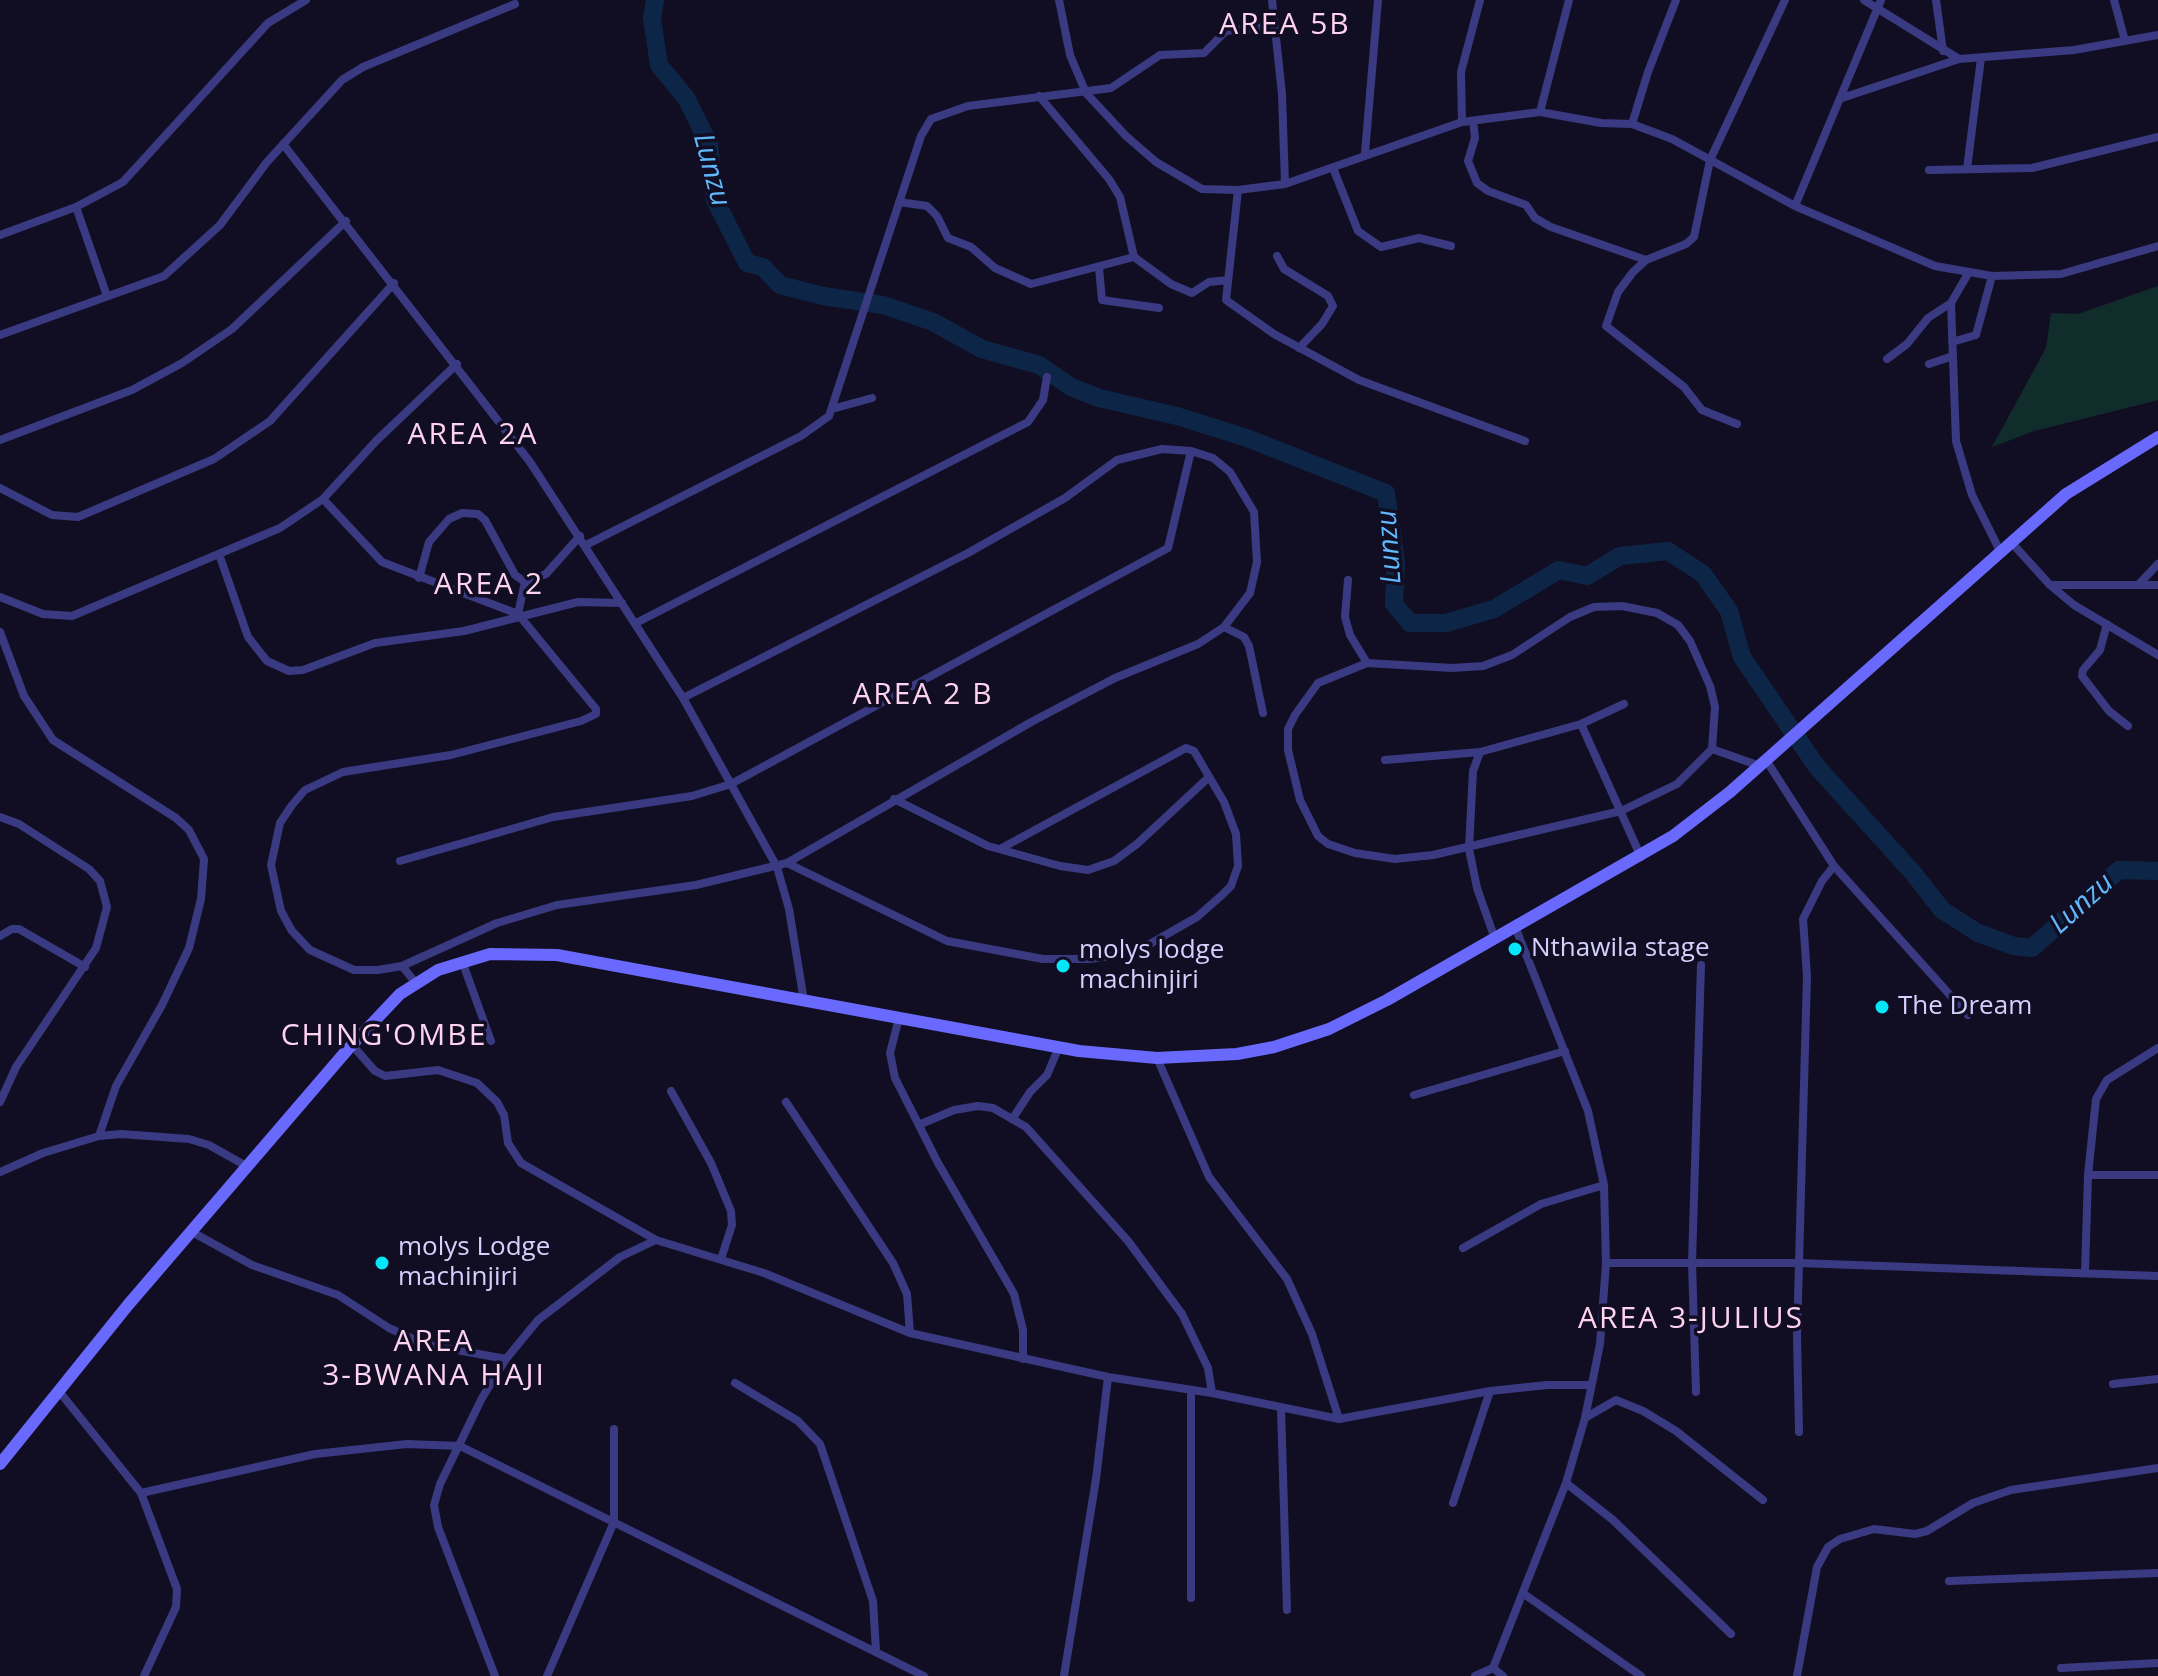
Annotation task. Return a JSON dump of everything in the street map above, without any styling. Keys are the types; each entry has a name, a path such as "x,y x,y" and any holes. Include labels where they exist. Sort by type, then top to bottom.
{"main road":[{"path":"0,1464 58,1390 352,1045 415,982 462,961 520,952 557,955 1059,1047 1157,1058 1249,1052 1329,1029 1516,929 1641,857 1689,825 2066,494 2158,437"}],"street":[{"path":"0,235 51,213 76,207 131,175 268,23 306,0"},
{"path":"1059,0 1070,55 1086,93 1126,136 1169,173 1202,189 1238,190 1285,184 1333,168 1365,153 1462,122 1540,112 1601,123 1632,124 1710,160 1795,206 1908,257 1969,272 1992,276 2061,274 2158,246"},
{"path":"1272,0 1282,94 1285,184"},
{"path":"1365,153 1378,0"},
{"path":"1462,122 1461,72 1480,0"},
{"path":"1540,112 1569,0"},
{"path":"1632,124 1676,0"},
{"path":"1737,424 1702,410 1684,387 1606,326 1618,292 1646,260 1686,244 1694,237 1710,160 1785,0"},
{"path":"1864,0 1879,3 1943,51 1959,59"},
{"path":"1936,0 1943,51"},
{"path":"2114,0 2125,41"},
{"path":"1795,206 1879,3"},
{"path":"0,335 146,285 179,265 220,225 283,144 332,89 353,72 515,4"},
{"path":"586,545 824,422 832,409 921,136 931,119 953,108 1086,93 1118,84 1160,55 1204,53 1226,31 1273,26"},
{"path":"1842,98 1959,59 2158,35"},
{"path":"1967,169 1981,58"},
{"path":"1039,96 1109,179 1120,197 1134,257 1171,284 1192,293 1209,282 1228,280"},
{"path":"1473,121 1475,138 1468,161 1477,183 1488,191 1526,205 1535,218 1551,227 1646,260"},
{"path":"1929,170 2032,168 2158,137"},
{"path":"283,144 457,364 580,536 683,698 777,867 787,898 804,1001"},
{"path":"1333,168 1358,231 1381,247 1419,238 1451,246"},
{"path":"1238,190 1226,300 1299,348 1411,402 1525,441"},
{"path":"899,202 927,206 937,216 948,238 971,247 995,268 1020,282 1039,284 1134,257"},
{"path":"76,207 107,296"},
{"path":"0,440 132,390 182,363 232,329 346,221"},
{"path":"1277,256 1284,269 1328,296 1333,306 1322,324 1299,348"},
{"path":"1099,268 1102,300 1159,308"},
{"path":"1887,359 1907,344 1928,318 1951,303 1969,272"},
{"path":"1952,342 1976,335 1992,276"},
{"path":"0,488 52,515 78,517 214,459 270,421 394,283"},
{"path":"1951,303 1959,458 1981,516 2000,551"},
{"path":"1929,364 1953,356"},
{"path":"0,597 43,614 72,616 280,528 323,499 377,440 457,364"},
{"path":"636,623 1028,422 1043,400 1047,377"},
{"path":"832,409 872,398"},
{"path":"323,499 374,555 419,578 520,616 593,703 596,714 451,755 343,772 305,790 280,823 271,865 281,911 292,931 310,950 354,970 402,966 497,923 557,905 696,885 787,863 1044,715 1115,678 1198,644 1224,627 1250,593 1257,562 1254,512 1230,472 1213,458 1191,451 1162,449 1117,460 1065,498 968,553 683,698"},
{"path":"400,861 553,817 692,796 731,784 1168,548 1191,451"},
{"path":"419,578 429,542 449,519 470,512 485,520 515,575 525,582 538,580 546,574 580,536"},
{"path":"2011,542 2050,585 2074,605 2158,655"},
{"path":"219,554 248,637 267,661 289,671 303,670 375,643 441,635 578,602 622,603"},
{"path":"2139,584 2158,564"},
{"path":"1348,580 1345,617 1350,635 1367,663"},
{"path":"520,616 525,582"},
{"path":"2050,585 2158,585"},
{"path":"1622,606 1657,613 1678,625 1690,641 1710,686 1715,707 1712,749 1677,784 1621,811 1469,849 1395,859 1355,853 1328,844 1308,821 1293,781 1288,729 1303,700 1318,683 1367,663 1452,668 1483,666 1512,655 1570,617 1594,607 1622,606"},
{"path":"2107,624 2100,650 2083,670 2082,676 2109,711 2128,726"},
{"path":"1224,627 1244,637 1249,646 1263,713"},
{"path":"0,632 24,696 53,740 69,754 176,818 189,830 204,859 201,899 189,948 162,1005 126,1066 99,1136"},
{"path":"1385,760 1480,752 1581,724 1624,704"},
{"path":"1581,724 1641,857"},
{"path":"787,863 947,941 1043,959 1090,959 1129,953 1197,917 1231,886 1238,866 1236,834 1224,802 1194,751 1186,748 1000,849"},
{"path":"1712,749 1763,763 1834,866 1968,1015"},
{"path":"1480,752 1473,771 1469,849 1477,888 1496,940"},
{"path":"894,799 963,836 1000,849 1060,866 1101,868 1137,844 1208,778"},
{"path":"0,817 19,824 56,847 100,881 107,907 103,929 85,967 16,1067 0,1102"},
{"path":"1799,1432 1799,1263 1807,976 1803,919 1822,881 1834,866"},
{"path":"0,936 12,929 19,929 85,967"},
{"path":"1475,1676 1493,1668 1566,1483 1585,1418 1600,1344 1606,1263 1604,1185 1586,1103 1516,929"},
{"path":"462,961 491,1041"},
{"path":"1696,1392 1692,1263 1701,965"},
{"path":"402,966 415,982"},
{"path":"899,1018 890,1062 938,1163 1014,1294 1023,1330 1023,1359"},
{"path":"352,1045 375,1071 385,1076 438,1070 477,1083 497,1102 512,1154 521,1163 656,1240 792,1283 910,1333 1108,1377 1212,1393 1339,1419 1490,1391 1591,1385"},
{"path":"1013,1118 1030,1092 1047,1075 1059,1047"},
{"path":"2085,1272 2088,1175 2096,1099 2102,1087 2116,1073 2158,1048"},
{"path":"1414,1095 1565,1051"},
{"path":"1157,1058 1209,1177 1287,1279 1312,1334 1339,1419"},
{"path":"671,1091 711,1163 731,1211 732,1225 721,1259"},
{"path":"786,1102 893,1263 907,1294 910,1333"},
{"path":"921,1124 954,1110 978,1106 993,1108 1026,1127 1128,1241 1182,1314 1208,1368 1212,1393"},
{"path":"0,1172 43,1153 99,1136 189,1139 209,1145 248,1167"},
{"path":"2088,1175 2158,1175"},
{"path":"1463,1248 1541,1204 1604,1185"},
{"path":"192,1232 252,1265 338,1295 389,1328 424,1344 506,1359"},
{"path":"495,1676 438,1527 436,1494 482,1398 506,1359 538,1320 620,1257 656,1240"},
{"path":"1606,1263 1799,1263 2158,1276"},
{"path":"1064,1676 1096,1479 1108,1377"},
{"path":"2113,1384 2158,1379"},
{"path":"735,1383 798,1421 820,1444 873,1601 876,1651"},
{"path":"58,1390 141,1493 177,1589 176,1607 144,1676"},
{"path":"1453,1503 1490,1391"},
{"path":"1191,1392 1191,1598"},
{"path":"1585,1418 1616,1400 1643,1411 1676,1431 1763,1500"},
{"path":"1281,1408 1287,1610"},
{"path":"547,1676 614,1522 614,1429"},
{"path":"141,1493 315,1454 407,1444 460,1446 924,1676"},
{"path":"1797,1676 1817,1567 1828,1547 1840,1539 1874,1529 1915,1534 1927,1531 1973,1503 2011,1490 2158,1468"},
{"path":"1566,1483 1613,1520 1731,1634"},
{"path":"1949,1581 2158,1573"},
{"path":"1524,1594 1641,1676"},
{"path":"2061,1668 2158,1663"},
{"path":"1493,1668 1503,1676"}],"green space":[{"path":"2158,286 2158,400 2034,431 1992,447 2046,348 2051,313 2078,314"}],"waterway":[{"name":"Lunzu","path":"655,0 652,18 659,65 686,98 709,144 715,200 747,263 763,267 780,285 823,296 883,305 933,322 982,349 1039,365 1071,387 1099,398 1177,416 1247,438 1386,493 1396,563 1394,604 1410,623 1446,623 1494,609 1559,570 1587,576 1620,556 1668,551 1703,574 1729,611 1742,657 1817,767 1914,874 1942,910 1978,933 2014,946 2032,948 2119,870 2158,871"}],"place":[{"name":"Nthawila stage","path":"1515,949"},
{"name":"molys lodge machinjiri","path":"1063,966"},
{"name":"The Dream","path":"1882,1007"},
{"name":"molys Lodge machinjiri","path":"382,1263"}],"district":[{"name":"AREA 5B","path":"1285,25"},
{"name":"AREA 2A","path":"473,435"},
{"name":"AREA 2","path":"489,585"},
{"name":"AREA 2 B","path":"923,695"},
{"name":"CHING'OMBE","path":"384,1036"},
{"name":"AREA 3-JULIUS","path":"1691,1319"},
{"name":"AREA 3-BWANA HAJI","path":"434,1359"}]}
